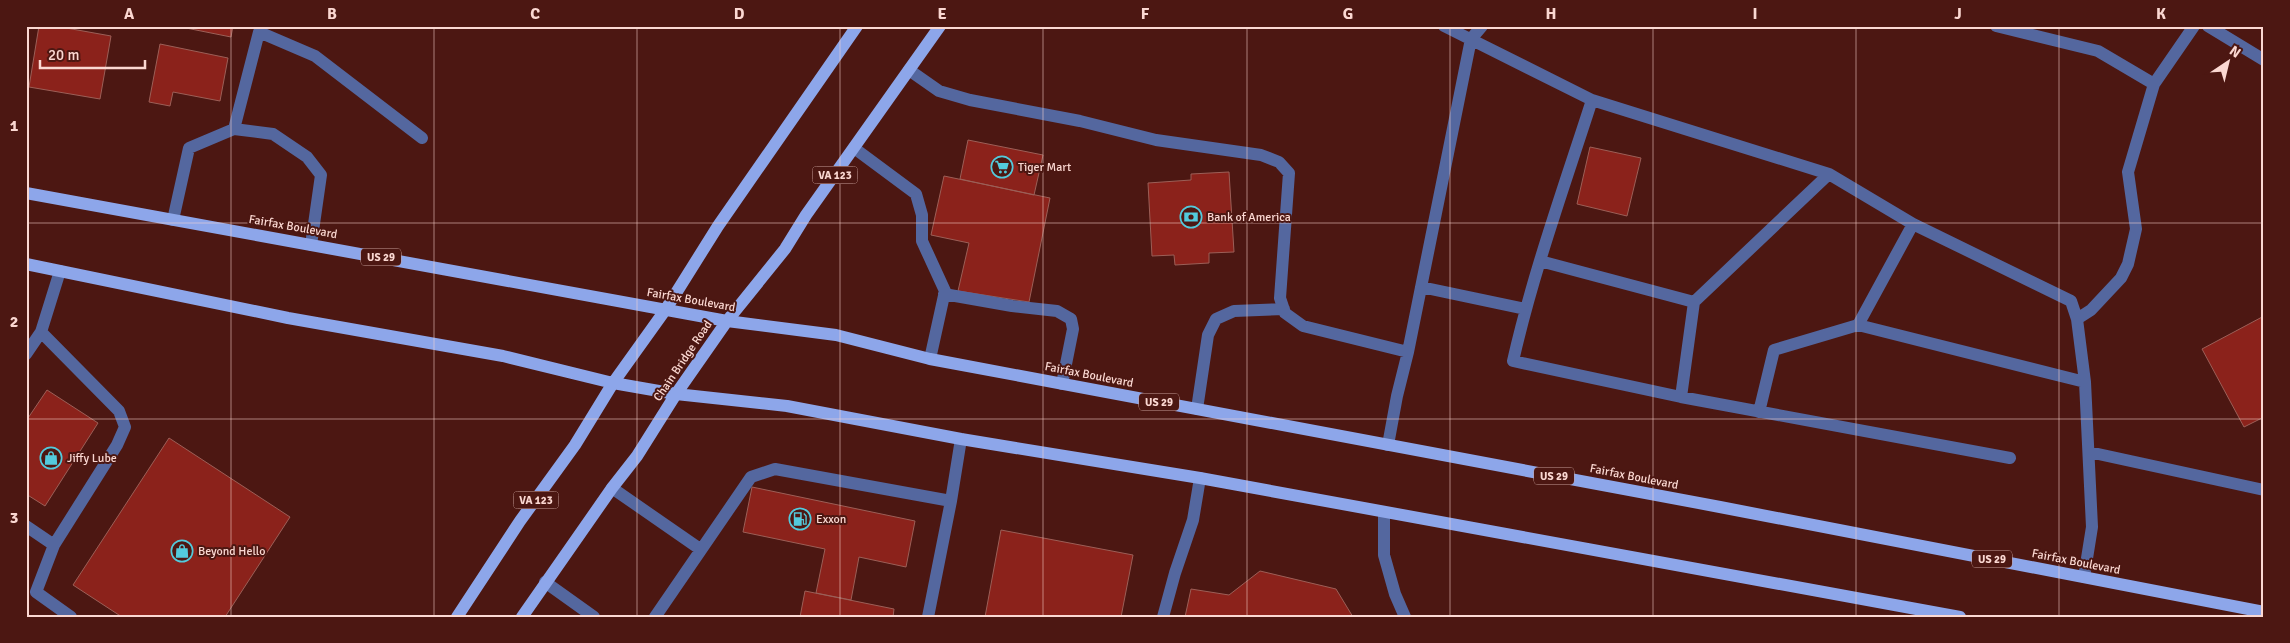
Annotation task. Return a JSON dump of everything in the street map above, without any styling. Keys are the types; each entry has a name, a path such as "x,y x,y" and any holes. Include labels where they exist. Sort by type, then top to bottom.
{"main road":[{"name":"VA 123","path":"457,617 520,522 575,445 613,383 666,310 718,226 857,26"},
{"name":"Chain Bridge Road","path":"522,617 612,488 637,456 676,394 727,321 785,249 806,215 940,26"},
{"name":"Fairfax Boulevard","path":"26,192 727,321 836,335 930,358 1062,384 2264,612"},
{"path":"26,264 288,318 503,356 613,383 676,394 787,406 961,438 1200,478 1960,617"}],"street":[{"path":"1444,26 1592,100 1829,174 1913,224 2071,301 2077,319 2085,382 2092,527 2084,577"},
{"path":"1388,445 1471,39 1482,26"},
{"path":"1996,26 2098,51 2154,84"},
{"path":"2077,319 2091,310 2109,291 2121,278 2128,264 2136,229 2128,172 2154,84 2194,26"},
{"path":"2208,26 2264,60"},
{"path":"234,129 259,32 315,56 422,138"},
{"path":"909,70 940,91 970,100 1080,122 1156,140 1261,155 1279,162 1289,173 1280,298 1285,313 1304,326 1408,352"},
{"path":"1592,100 1525,309 1513,362 1680,397 2010,458"},
{"path":"173,220 189,148 234,129 273,134 307,157 322,175 311,245"},
{"path":"854,148 916,194 922,215 922,241 944,290 930,358"},
{"path":"1680,397 1694,302 1829,174"},
{"path":"1858,325 1913,224"},
{"path":"1540,261 1694,302"},
{"path":"26,354 41,332 60,271"},
{"path":"1421,287 1525,309"},
{"path":"944,294 1012,306 1057,310 1071,318 1073,329 1062,384"},
{"path":"1197,409 1208,335 1216,319 1234,310 1284,309"},
{"path":"1759,412 1774,350 1858,325 2085,382"},
{"path":"41,332 119,411 125,427 117,445 54,545 36,592 71,617"},
{"path":"928,617 951,501 961,438"},
{"path":"2088,452 2264,490"},
{"path":"655,617 751,477 774,469 951,501"},
{"path":"1163,617 1175,573 1193,520 1200,478"},
{"path":"612,488 700,549"},
{"path":"1384,512 1385,562 1395,594 1405,617"},
{"path":"26,526 54,545"},
{"path":"545,582 594,617"}],"building":[{"path":"39,26 55,26 111,36 100,99 29,87"},
{"path":"176,26 233,26 231,37"},
{"path":"160,44 228,58 220,101 173,92 170,106 149,102"},
{"name":"Tiger Mart","path":"968,140 1043,155 1034,195 960,179"},
{"path":"1590,147 1641,158 1627,216 1577,204"},
{"name":"Bank of America","path":"1229,172 1234,252 1209,253 1209,263 1175,265 1174,255 1152,256 1148,183 1191,180 1191,174"},
{"path":"944,176 1050,198 1029,302 958,291 969,243 931,235"},
{"path":"2264,316 2264,417 2244,427 2202,349"},
{"name":"Jiffy Lube","path":"47,390 98,423 45,506 26,494 26,421"},
{"name":"Beyond Hello","path":"169,438 290,517 225,617 122,617 73,585"},
{"path":"752,487 915,521 906,567 859,557 851,600 816,593 825,549 743,532"},
{"path":"1001,530 1133,555 1121,617 985,617"},
{"path":"1260,571 1336,589 1353,617 1185,617 1191,589 1229,595"},
{"path":"805,591 894,609 893,617 800,617"}],"place":[{"name":"Tiger Mart","path":"1002,167"},
{"name":"Bank of America","path":"1191,217"},
{"name":"Jiffy Lube","path":"51,458"},
{"name":"Exxon","path":"800,519"},
{"name":"Beyond Hello","path":"182,551"}]}
